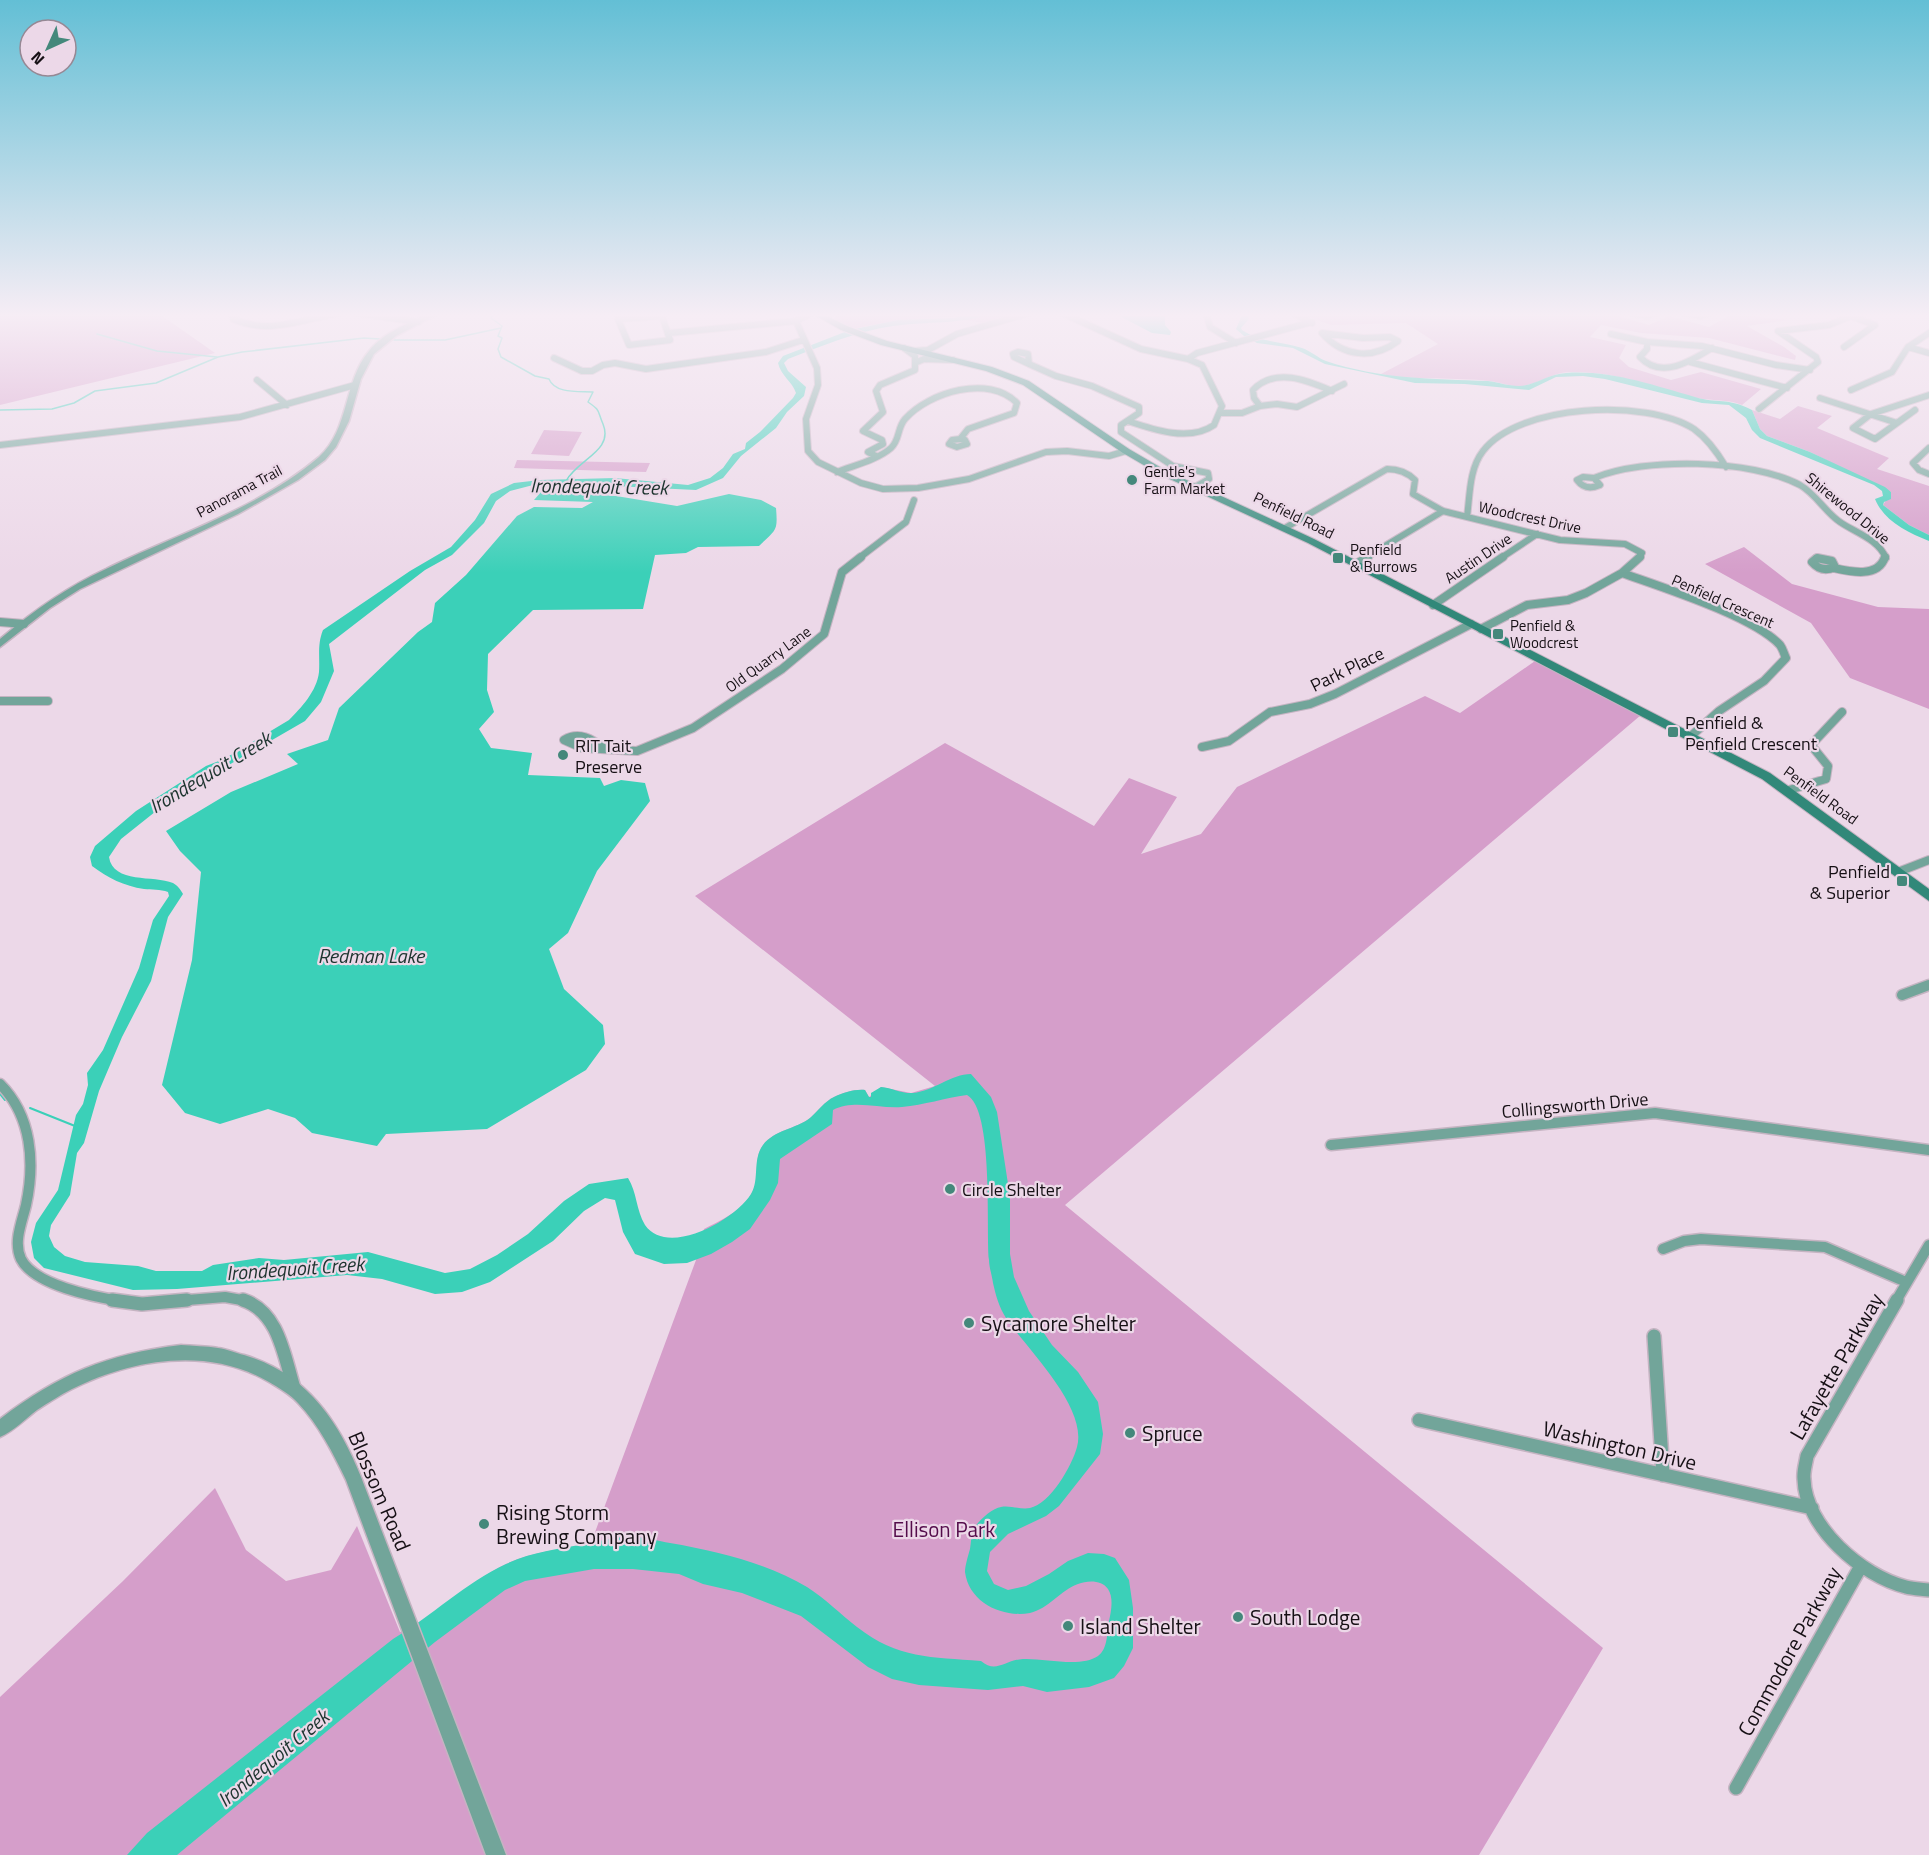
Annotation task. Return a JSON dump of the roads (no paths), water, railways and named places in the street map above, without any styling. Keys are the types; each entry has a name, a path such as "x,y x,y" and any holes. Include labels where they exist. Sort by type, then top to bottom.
{"main road":[{"name":"Penfield Road","path":"1050,400 1126,452 1195,488 1285,528 1747,765 1789,790 1929,896"}],"street":[{"path":"280,400 287,405"},
{"path":"0,445 230,418 306,400"},
{"name":"Panorama Trail","path":"0,644 77,587 248,504 311,466 339,439 351,400"},
{"path":"812,400 806,416 807,447 815,460 869,486 898,490 969,479 1031,456 1053,451 1109,456 1126,452"},
{"path":"876,456 868,452 883,444 882,440 863,431 882,412 878,400"},
{"path":"837,472 876,456 894,445 901,423 935,400"},
{"path":"960,439 968,429 1014,413 1017,410 1017,402 1014,400"},
{"path":"1123,400 1135,404 1141,410 1121,425 1122,433 1173,466 1208,473 1209,479 1195,488"},
{"path":"1213,425 1220,413 1219,400"},
{"path":"1255,400 1260,406"},
{"path":"1128,421 1178,433 1198,431 1260,406 1277,404 1297,407 1313,400"},
{"path":"1759,409 1772,400"},
{"path":"1825,400 1897,423"},
{"path":"1915,400 1872,414 1853,428 1875,439 1915,410"},
{"path":"1467,517 1473,469 1484,450 1501,436 1558,413 1624,409 1647,411 1666,416 1687,425 1706,438 1726,467"},
{"path":"1220,413 1234,414 1246,411"},
{"path":"1122,433 1139,425"},
{"path":"1929,448 1913,463 1919,470 1929,474"},
{"name":"Shirewood Drive","path":"1594,478 1636,466 1726,467 1772,473 1801,485 1835,519 1879,547 1886,558 1881,565 1872,570 1852,572 1834,568"},
{"name":"Woodcrest Drive","path":"1285,528 1387,469 1397,468 1410,474 1415,480 1413,494 1443,511 1577,542 1625,544 1640,551 1642,558 1622,573 1575,598 1528,604 1476,627"},
{"name":"Old Quarry Lane","path":"605,749 637,751 693,728 782,669 824,634 842,572 906,522 914,500"},
{"path":"1356,564 1443,511"},
{"name":"Austin Drive","path":"1433,605 1537,534"},
{"name":"Penfield Crescent","path":"1622,573 1744,621 1770,635 1785,649 1786,658 1780,666 1754,689 1719,712 1690,736"},
{"path":"0,622 24,624"},
{"name":"Park Place","path":"1202,747 1229,741 1270,712 1310,704 1335,694 1476,627"},
{"path":"0,701 48,701"},
{"path":"1789,790 1826,779 1828,766 1812,750 1811,745 1842,712"},
{"path":"1898,872 1929,860"},
{"path":"1902,995 1929,985"},
{"path":"0,1084 8,1090 20,1109 26,1128 29,1151 27,1198 17,1240 21,1260 27,1268 59,1284 124,1302 158,1304 230,1297 254,1303 264,1311 280,1342 294,1388"},
{"name":"Collingsworth Drive","path":"1331,1145 1655,1113 1929,1150"},
{"path":"1664,1249 1684,1241 1701,1239 1825,1246 1906,1282"},
{"name":"Lafayette Parkway","path":"1861,1566 1835,1543 1812,1508 1803,1479 1807,1456 1929,1245"},
{"path":"1654,1336 1663,1475"},
{"name":"Blossom Road","path":"0,1429 39,1400 64,1385 95,1371 121,1362 173,1352 233,1357 274,1374 294,1388 323,1422 341,1452 366,1511 496,1855"},
{"name":"Washington Drive","path":"1419,1420 1812,1508"},
{"name":"Commodore Parkway","path":"1736,1788 1861,1566 1891,1582 1909,1588 1929,1590"}],"water":[{"name":"Irondequoit Creek","path":"791,400 800,400 787,412 776,428 741,456 723,478 696,490 537,484 510,491 496,501 484,523 452,555 425,570 329,644 334,671 321,702 305,721 175,796 121,839 109,857 112,866 126,875 173,883 183,894 168,917 151,981 122,1037 99,1091 84,1143 77,1153 70,1195 51,1225 49,1236 54,1247 65,1256 85,1262 138,1266 156,1271 202,1271 213,1265 259,1258 284,1260 368,1252 445,1273 470,1269 497,1255 528,1234 564,1201 589,1184 628,1178 645,1225 656,1234 669,1238 685,1236 717,1223 743,1204 754,1188 758,1157 763,1145 773,1136 810,1118 831,1099 861,1090 865,1090 871,1097 871,1093 881,1087 905,1093 921,1092 956,1077 971,1074 991,1097 997,1112 1010,1197 1010,1254 1014,1277 1029,1311 1052,1345 1078,1372 1098,1402 1103,1434 1100,1454 1059,1506 1046,1516 1008,1534 990,1552 987,1571 994,1584 1008,1590 1026,1586 1068,1561 1088,1553 1104,1554 1115,1558 1129,1580 1133,1608 1133,1648 1124,1666 1114,1678 1089,1687 1047,1692 1023,1686 988,1690 919,1685 892,1679 868,1667 801,1616 742,1593 703,1584 679,1574 633,1569 594,1569 525,1581 505,1590 435,1642 177,1855 127,1855 147,1833 393,1639 491,1572 515,1560 545,1551 610,1539 638,1537 723,1554 775,1571 807,1587 857,1627 887,1645 901,1651 931,1657 981,1661 986,1665 996,1666 1023,1659 1062,1662 1091,1660 1104,1649 1111,1601 1108,1589 1102,1584 1090,1581 1082,1583 1066,1590 1037,1611 1020,1614 999,1610 980,1600 968,1583 965,1572 972,1532 978,1523 997,1508 1030,1508 1045,1499 1059,1483 1070,1464 1077,1447 1078,1431 1074,1414 1054,1379 1006,1318 998,1301 989,1263 985,1145 976,1105 967,1095 902,1107 850,1105 833,1110 832,1124 780,1159 778,1183 770,1200 750,1229 711,1254 687,1263 664,1264 635,1254 623,1232 615,1200 605,1198 584,1211 553,1241 490,1282 462,1292 435,1294 382,1279 347,1275 177,1289 133,1290 44,1268 34,1258 31,1242 36,1223 58,1190 76,1115 83,1104 88,1085 87,1073 103,1050 139,968 153,920 169,896 165,891 123,884 92,866 90,857 95,846 136,811 206,766 224,759 289,720 303,705 318,679 319,646 323,630 410,571 451,547 475,520 491,494 514,483 540,480 615,478 688,485 710,478 723,468 733,454 745,449 746,443"},
{"path":"1688,400 1736,403 1752,410 1760,429 1767,436 1810,452 1885,487 1891,492 1891,499 1883,505 1909,525 1929,535 1929,541 1905,530 1884,514 1875,499 1883,496 1882,491 1874,485 1760,438 1752,430 1746,418 1729,405"},
{"name":"Redman Lake","path":"541,492 616,496 677,506 729,494 761,500 776,508 775,530 759,546 698,547 686,553 655,555 643,609 533,610 488,654 487,690 494,712 479,729 491,748 532,753 528,775 600,778 604,786 621,780 645,783 650,801 597,871 568,933 549,949 564,989 603,1025 605,1044 586,1070 487,1129 386,1134 377,1146 312,1133 295,1118 268,1109 220,1124 185,1113 162,1085 192,960 201,872 180,851 166,831 231,792 298,764 287,754 328,740 339,708 418,632 432,622 435,603 466,575 517,516 534,507 582,508 593,502 534,500"}],"waterway":[{"path":"0,410 52,409 80,400"},
{"name":"Irondequoit Creek","path":"566,481 571,473 604,441 603,424 597,409 588,402 589,400"},
{"path":"0,1094 5,1100"},
{"path":"30,1108 75,1126"}],"place":[{"name":"Gentle's Farm Market","path":"1132,480"},
{"name":"Penfield & Burrows","path":"1338,558"},
{"name":"Penfield & Woodcrest","path":"1498,634"},
{"name":"Penfield & Penfield Crescent","path":"1673,732"},
{"name":"RIT Tait Preserve","path":"563,755"},
{"name":"Penfield & Superior","path":"1902,881"},
{"name":"Circle Shelter","path":"950,1189"},
{"name":"Sycamore Shelter","path":"969,1323"},
{"name":"Spruce","path":"1130,1433"},
{"name":"Rising Storm Brewing Company","path":"484,1524"},
{"name":"South Lodge","path":"1238,1617"},
{"name":"Island Shelter","path":"1068,1626"}],"park label":[{"name":"Ellison Park","path":"944,1529"}]}
